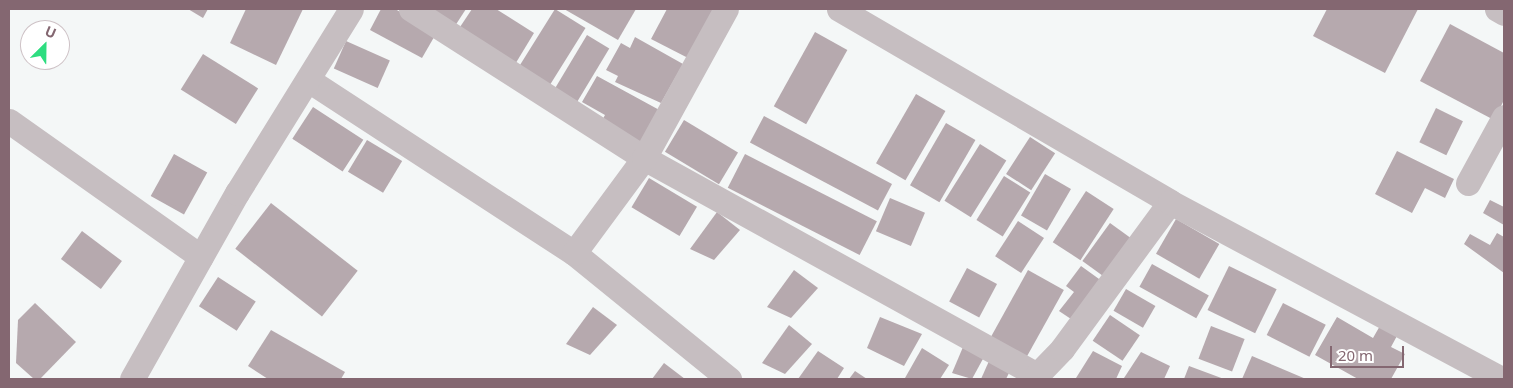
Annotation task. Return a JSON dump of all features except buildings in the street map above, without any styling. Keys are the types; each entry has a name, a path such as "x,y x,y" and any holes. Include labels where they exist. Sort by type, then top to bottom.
{"street":[{"path":"132,379 201,257 310,81 351,9"},
{"path":"411,9 644,158 1035,377 1062,349 1170,202"},
{"path":"574,253 644,158 726,9"},
{"path":"840,9 1170,202 1502,379"},
{"path":"1497,9 1504,13"},
{"path":"310,81 574,253 729,379"},
{"path":"1468,182 1504,117"},
{"path":"9,121 201,257"}]}
